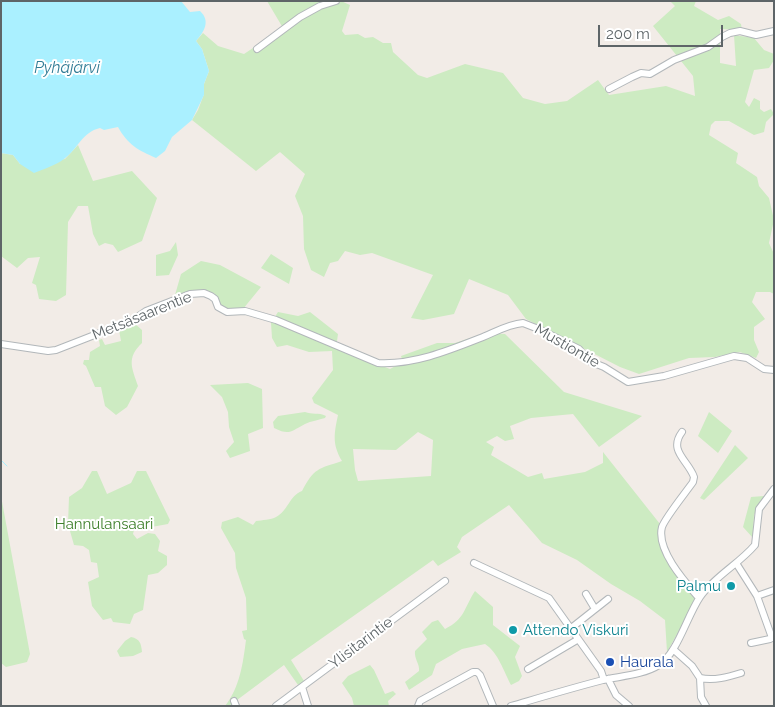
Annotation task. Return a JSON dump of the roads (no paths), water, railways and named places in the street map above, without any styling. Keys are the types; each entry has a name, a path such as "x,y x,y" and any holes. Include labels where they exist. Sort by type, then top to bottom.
{"street":[{"path":"257,49 300,17 320,6 336,1"},
{"path":"609,89 641,73 650,74 674,60 708,47 722,36 730,33 740,31 756,35 774,31"},
{"name":"Metsäsaarentie","path":"1,344 48,351 56,350 133,320 146,311 190,294 211,296 215,299 218,307 227,312 245,311 276,320"},
{"name":"Mustiontie","path":"276,320 293,329 326,340 340,348 378,363 415,360 523,323 542,330 579,349 589,361 604,367 628,382 664,376 734,356 747,358 764,369 774,370"},
{"path":"682,432 677,440 677,448 694,477 692,483 665,521 661,536 671,561 699,598"},
{"path":"511,706 651,669 665,660 674,650 683,627 699,598 720,575 755,545 759,509 774,489"},
{"path":"474,563 548,598 616,695 629,706"},
{"path":"736,563 757,596 772,638 751,643"},
{"name":"Ylisitarintie","path":"276,706 445,581"},
{"path":"757,596 774,590"},
{"path":"586,594 595,609"},
{"path":"570,629 608,599"},
{"path":"528,669 577,640"},
{"path":"674,650 692,666 700,678 701,697 706,706"},
{"path":"418,706 420,701 473,672 477,672 493,706"},
{"path":"700,678 721,678 742,673"},
{"path":"302,687 308,706"}],"water":[{"name":"Pyhäjärvi","path":"1,1 181,1 190,12 200,11 206,23 202,34 196,41 202,49 209,71 204,84 204,95 192,120 172,137 165,151 156,158 134,146 118,127 94,130 84,137 64,159 34,173 20,164 13,155 1,153"}],"waterway":[{"path":"1,460 7,466"}],"place":[{"name":"Palmu","path":"731,586"},
{"name":"Attendo Viskuri","path":"513,630"},
{"name":"Haurala","path":"610,662"}],"park label":[{"name":"Hannulansaari","path":"104,524"}]}
